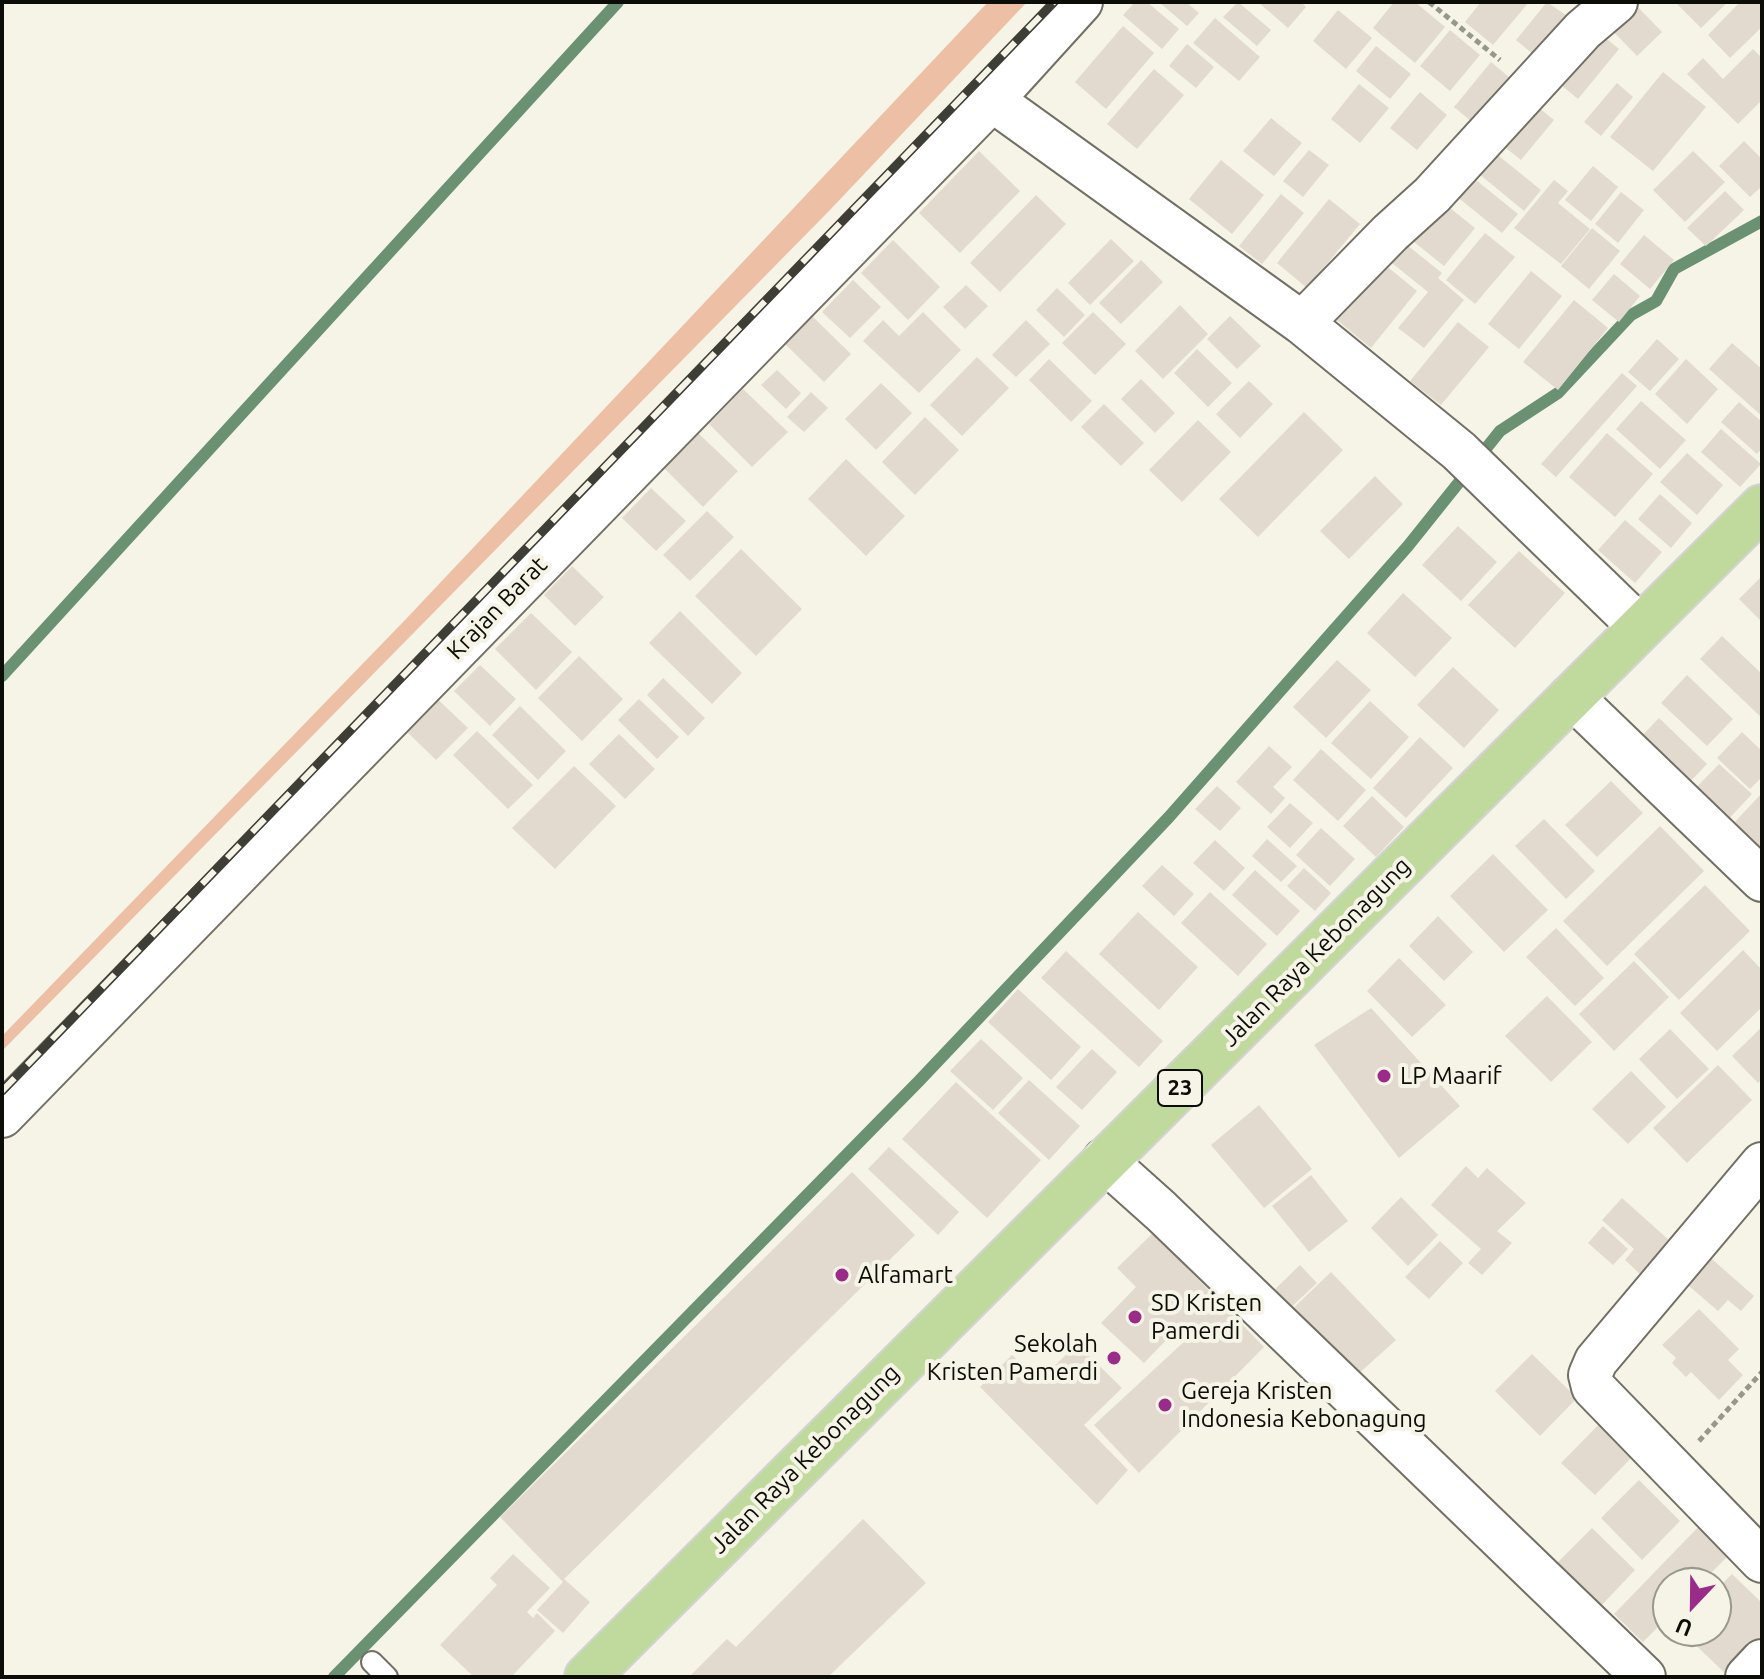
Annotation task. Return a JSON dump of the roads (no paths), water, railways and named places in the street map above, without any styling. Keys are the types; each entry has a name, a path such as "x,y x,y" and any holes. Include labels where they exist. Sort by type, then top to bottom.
{"highway":[{"name":"Jalan Raya Kebonagung","path":"597,1674 1104,1160 1762,507"}],"street":[{"name":"Krajan Barat","path":"2,1116 992,100 1081,2"},
{"path":"1302,323 1432,195 1583,30 1616,2"},
{"path":"992,100 1302,323 1459,451 1640,627"},
{"path":"1571,696 1762,880"},
{"path":"1104,1160 1161,1211 1644,1677"},
{"path":"1762,1164 1596,1361 1590,1375 1593,1387 1762,1561"},
{"path":"1747,1677 1762,1661"}],"waterway":[{"path":"2,676 618,2"},
{"path":"334,1677 919,1081 1169,817 1408,546 1500,431 1558,393 1631,315 1656,301 1674,269 1762,221"}],"railway":[{"path":"2,1091 1054,2"}],"place":[{"name":"LP Maarif","path":"1384,1076"},
{"name":"Alfamart","path":"842,1275"},
{"name":"SD Kristen Pamerdi","path":"1135,1317"},
{"name":"Sekolah Kristen Pamerdi","path":"1114,1358"},
{"name":"Gereja Kristen Indonesia Kebonagung","path":"1165,1405"}]}
